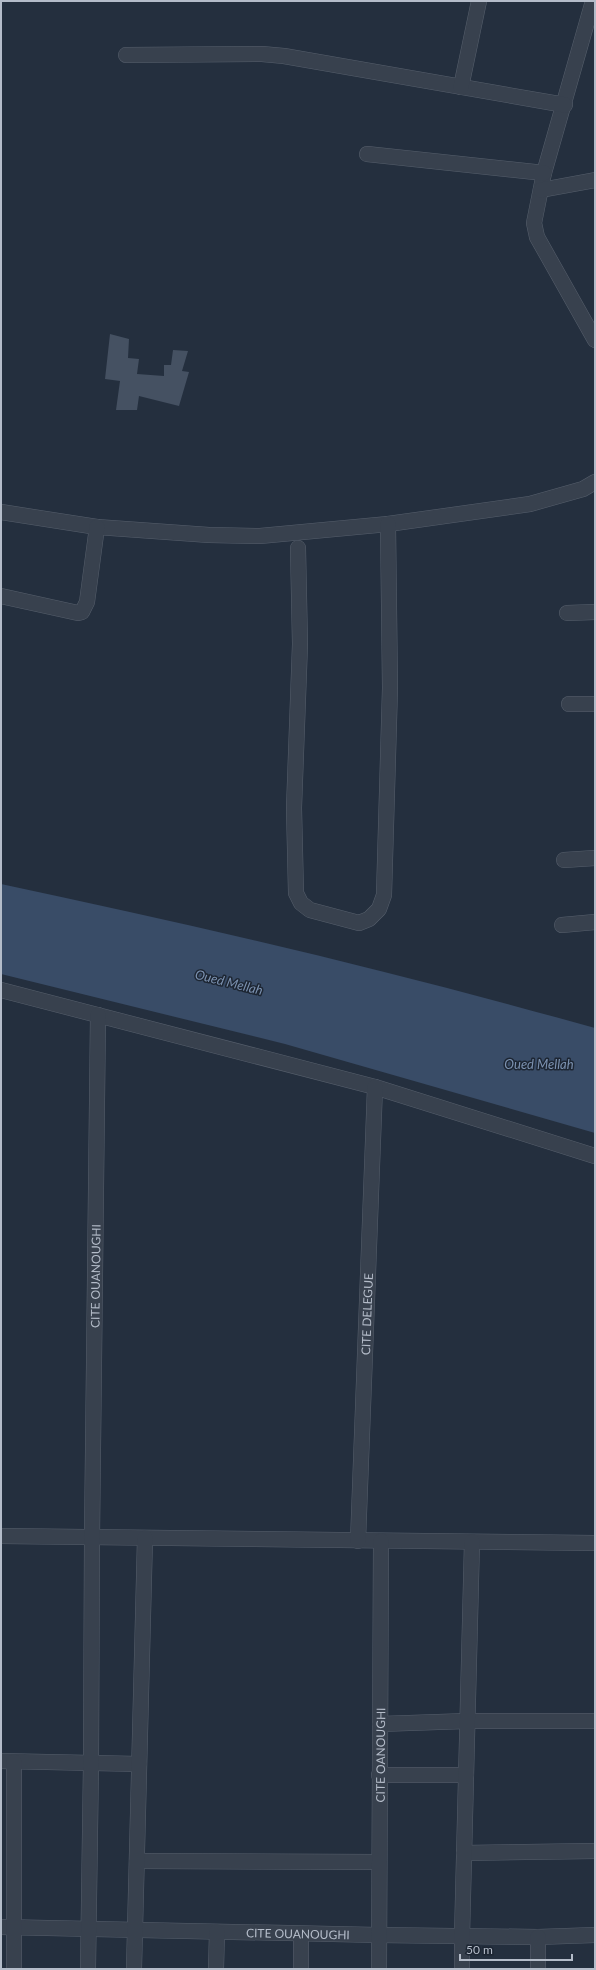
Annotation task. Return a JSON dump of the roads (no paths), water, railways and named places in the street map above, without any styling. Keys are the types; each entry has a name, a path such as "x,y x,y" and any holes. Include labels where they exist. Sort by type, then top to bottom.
{"street":[{"path":"461,87 479,1"},
{"path":"593,1 565,105 544,173 534,223 537,238 591,325 595,340"},
{"path":"126,55 262,54 284,56 565,105"},
{"path":"367,154 544,173"},
{"path":"540,190 595,180"},
{"path":"1,512 97,527 209,535 260,536 388,524 530,504 583,490 595,482"},
{"path":"298,548 300,644 294,808 296,893 301,903 310,910 359,923 370,919 379,909 384,894 390,688 388,524"},
{"path":"1,596 82,612 86,602 97,527"},
{"path":"567,613 595,612"},
{"path":"569,704 595,704"},
{"path":"564,860 595,858"},
{"path":"562,925 595,922"},
{"path":"1,990 375,1087 595,1156"},
{"name":"CITE OUANOUGHI","path":"88,1969 98,1015"},
{"name":"CITE DELEGUE","path":"358,1541 375,1087"},
{"path":"1,1536 595,1543"},
{"path":"134,1969 145,1538"},
{"name":"CITE OANOUGHI","path":"379,1969 381,1541"},
{"path":"462,1969 472,1542"},
{"path":"380,1724 467,1721 595,1721"},
{"path":"14,1969 7,1927 7,1762 139,1764"},
{"path":"380,1775 466,1775"},
{"path":"464,1853 595,1851"},
{"path":"137,1861 379,1862"},
{"name":"CITE OUANOUGHI","path":"7,1927 301,1934 538,1937 595,1935"},
{"path":"216,1969 217,1932"},
{"path":"301,1934 301,1969"},
{"path":"538,1937 538,1969"}],"water":[{"name":"Oued Mellah","path":"1,884 150,916 299,951 447,988 595,1028 595,1133 285,1044 1,974"}]}
